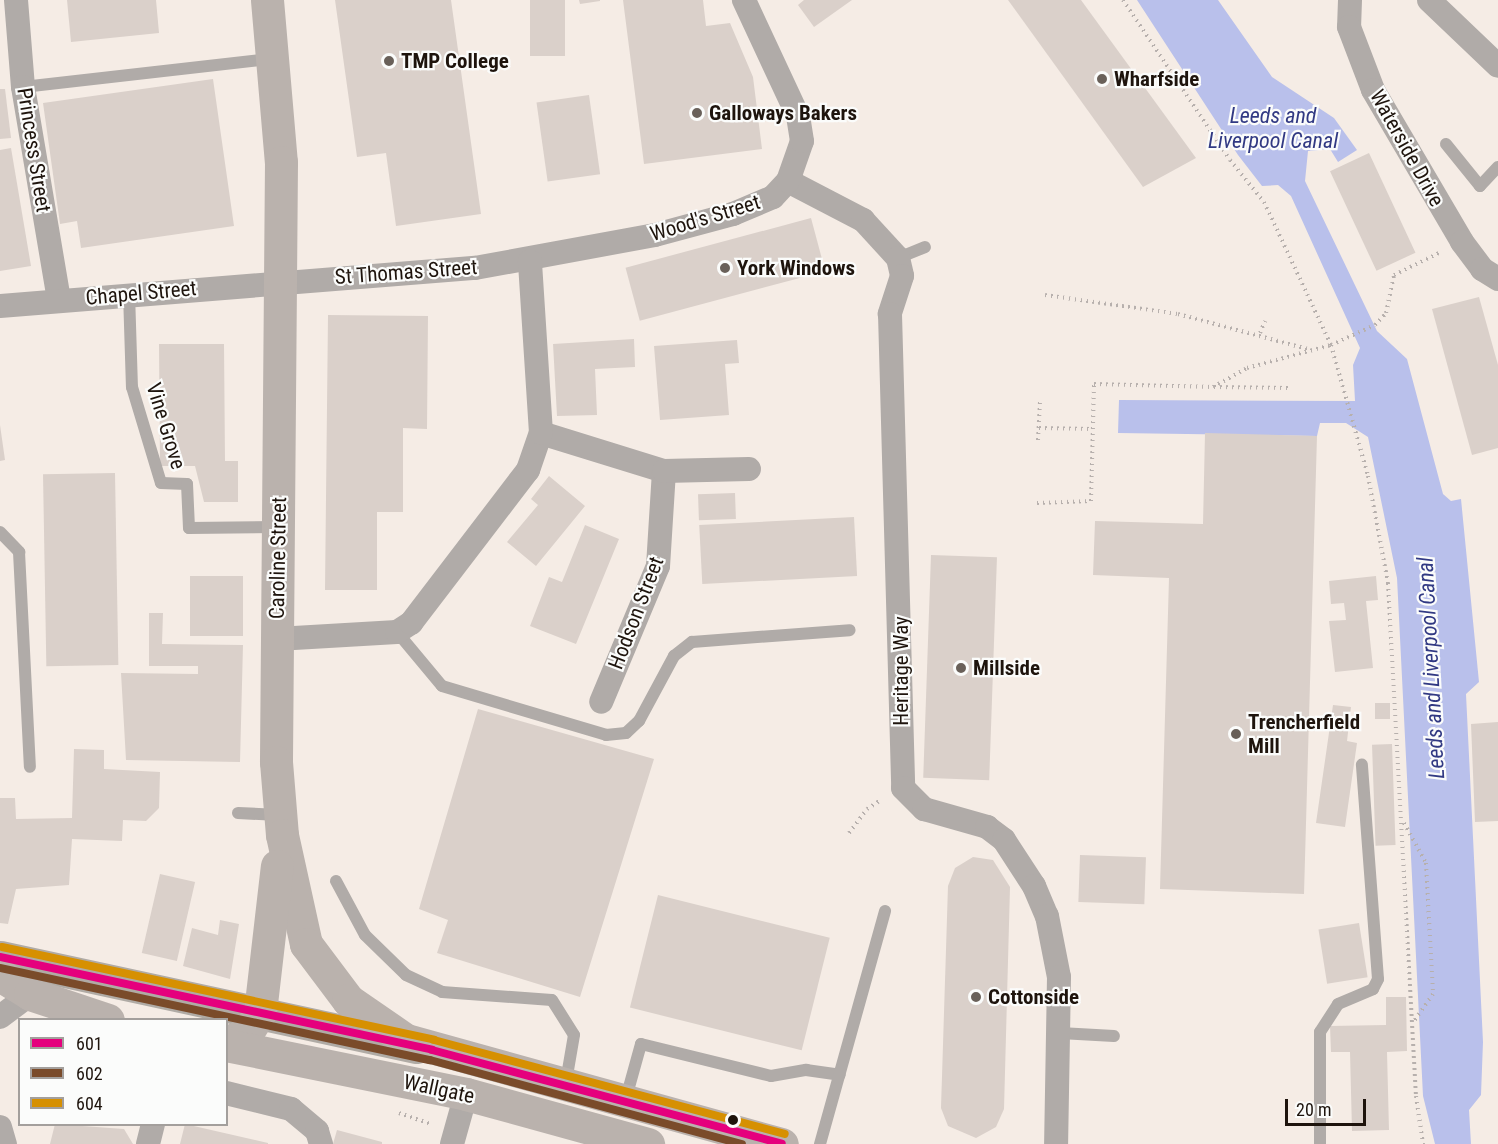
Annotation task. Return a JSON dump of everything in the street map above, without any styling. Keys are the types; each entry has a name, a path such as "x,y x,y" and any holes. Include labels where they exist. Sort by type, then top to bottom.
{"highway":[{"name":"Caroline Street","path":"267,0 274,58 281,281 277,639 281,825 296,912 324,974 383,1029 432,1050"},
{"path":"228,1043 247,1033 260,1012 281,825"},
{"path":"0,975 30,994 102,1018"},
{"name":"Wallgate","path":"228,1044 466,1094 648,1144"},
{"name":"Wallgate","path":"432,1050 626,1099 782,1144"}],"street":[{"name":"Princess Street","path":"16,0 23,87 59,300"},
{"path":"744,0 798,116 802,141 789,181 863,220 898,258"},
{"name":"Waterside Drive","path":"1350,0 1349,27 1373,90 1462,242 1482,269 1498,279"},
{"path":"1429,0 1498,66"},
{"name":"Wood's Street","path":"530,261 733,214 773,197 789,181"},
{"name":"Heritage Way","path":"898,258 902,276 890,314 903,788"},
{"path":"277,639 397,632 411,623 528,470 541,433 530,261"},
{"name":"St Thomas Street","path":"281,281 530,261"},
{"name":"Chapel Street","path":"0,306 281,281"},
{"path":"541,433 664,471 749,469"},
{"name":"Hodson Street","path":"601,702 658,566 664,471"},
{"path":"903,788 924,809 987,826 1022,864 1047,916 1059,977 1060,1033 1056,1144"},
{"name":"Wallgate","path":"0,957 432,1050"},
{"path":"0,1017 30,994"},
{"path":"228,1093 291,1109 317,1131 321,1144"},
{"path":"452,1144 466,1094"},
{"path":"148,1144 153,1126"},
{"path":"0,1127 5,1144"}],"lane":[{"path":"23,87 274,58"},
{"path":"1446,144 1480,186 1498,168"},
{"path":"898,258 925,248"},
{"name":"Vine Grove","path":"129,294 132,387 161,483 187,484 189,528 278,527"},
{"path":"0,532 19,552 30,767"},
{"path":"397,632 442,686 606,735 626,733 639,721 674,656 692,642 850,630"},
{"path":"1320,1144 1323,1024 1338,1004 1373,988 1378,979 1362,765"},
{"path":"238,813 281,825"},
{"path":"336,880 365,935 406,975 442,992 552,1000 574,1035 566,1083"},
{"path":"820,1144 885,911"},
{"path":"1060,1033 1114,1036"},
{"path":"626,1099 641,1044 771,1076 806,1070 840,1075"}],"path":[{"path":"1123,0 1230,160 1264,202 1331,345 1345,390 1388,583 1413,1023 1423,1144"},
{"path":"1213,387 1247,368 1331,345 1376,325 1386,313 1394,275 1462,242"},
{"path":"1045,295 1178,314 1260,333 1312,350"},
{"path":"1260,333 1265,321"},
{"path":"1037,502 1091,501 1094,384 1288,388"},
{"path":"1038,440 1040,401"},
{"path":"1039,428 1092,429"},
{"path":"849,833 867,809 903,788"},
{"path":"1403,822 1426,863 1433,994 1413,1023"}],"water":[{"name":"Leeds and Liverpool Canal","path":"1137,0 1218,0 1272,77 1334,118 1357,150 1338,162 1330,149 1308,151 1305,181 1377,331 1407,359 1443,494 1451,501 1461,499 1479,682 1466,694 1483,1042 1481,1095 1469,1110 1471,1144 1435,1144 1423,1096 1397,578 1368,437 1346,423 1320,423 1317,436 1118,433 1119,400 1355,401 1353,365 1360,348 1291,196 1278,185 1262,186 1238,155"}],"building":[{"path":"67,0 156,0 159,33 71,42"},
{"path":"335,0 451,0 481,214 396,226 386,153 357,157"},
{"path":"530,0 565,0 565,56 530,56"},
{"path":"579,0 600,0 600,1 580,4"},
{"name":"Galloways Bakers","path":"623,0 703,0 706,26 730,23 753,77 762,149 644,164"},
{"path":"804,0 852,0 814,27 798,5"},
{"name":"Wharfside","path":"1008,0 1081,0 1196,158 1143,187"},
{"path":"213,79 234,226 81,248 77,221 60,224 43,103"},
{"path":"0,89 5,89 11,138 0,139"},
{"path":"589,95 600,174 548,182 537,102"},
{"path":"11,148 31,266 0,271 0,150"},
{"path":"1369,153 1415,253 1377,271 1330,171"},
{"name":"York Windows","path":"811,218 825,271 640,321 626,268"},
{"path":"1479,297 1498,365 1498,448 1472,455 1432,309"},
{"path":"328,315 428,316 427,429 403,428 403,512 377,512 377,590 325,590"},
{"path":"634,339 635,367 595,369 597,415 557,416 553,344"},
{"path":"737,340 739,363 725,364 729,415 660,420 654,346"},
{"path":"159,344 224,344 225,461 238,461 238,502 204,502 195,466 160,466"},
{"path":"0,425 5,460 0,461"},
{"name":"Trencherfield Mill","path":"1205,433 1317,436 1304,894 1160,889 1169,578 1093,575 1095,521 1203,524"},
{"path":"115,473 118,665 46,666 43,474"},
{"path":"549,476 585,506 536,566 507,542 538,505 531,499"},
{"path":"735,493 736,519 699,520 698,494"},
{"path":"854,517 857,576 702,584 699,525"},
{"path":"585,525 619,539 576,644 530,626 549,577 562,582"},
{"name":"Millside","path":"931,555 997,557 989,780 923,778"},
{"path":"190,576 243,576 243,636 190,636"},
{"path":"1376,576 1378,600 1366,601 1373,668 1335,672 1329,621 1346,620 1344,603 1331,604 1329,581"},
{"path":"149,613 163,613 162,644 243,645 240,762 126,760 121,673 198,674 198,666 149,666"},
{"path":"1375,703 1390,703 1390,719 1375,719"},
{"path":"1333,705 1351,707 1347,741 1357,743 1345,827 1316,823"},
{"path":"478,709 654,759 580,997 437,953 448,920 419,909"},
{"path":"1498,722 1498,821 1475,822 1471,724"},
{"path":"1392,744 1396,845 1376,846 1372,745"},
{"path":"74,749 104,750 104,769 160,772 159,808 146,821 123,820 122,841 72,839 69,885 16,889 8,924 0,923 0,798 15,798 16,819 72,818"},
{"path":"1080,855 1146,857 1144,904 1078,902"},
{"name":"Cottonside","path":"973,857 993,860 1010,887 1004,1109 996,1127 976,1138 948,1126 941,1108 948,886 955,868"},
{"path":"160,874 195,882 177,961 142,953"},
{"path":"658,895 830,938 802,1050 630,1008"},
{"path":"220,920 239,924 230,979 183,966 192,928 218,935"},
{"path":"1359,923 1368,977 1327,984 1319,929"},
{"path":"1386,997 1406,997 1407,1051 1387,1052 1389,1130 1352,1131 1350,1052 1331,1052 1330,1026 1386,1025"},
{"path":"54,1126 83,1126 124,1129 133,1144 50,1144"},
{"path":"184,1126 194,1126 268,1143 268,1144 180,1144"},
{"path":"337,1130 382,1142 382,1144 333,1144"}],"transit line":[{"name":"604","path":"2,947 434,1040 785,1134"},
{"name":"601","path":"0,957 432,1050 782,1144"},
{"name":"602","path":"0,968 430,1060 742,1144"}],"place":[{"name":"TMP College","path":"389,61"},
{"name":"Wharfside","path":"1102,79"},
{"name":"Galloways Bakers","path":"697,113"},
{"name":"York Windows","path":"725,268"},
{"name":"Millside","path":"961,668"},
{"name":"Trencherfield Mill","path":"1236,734"},
{"name":"Cottonside","path":"976,997"}]}
